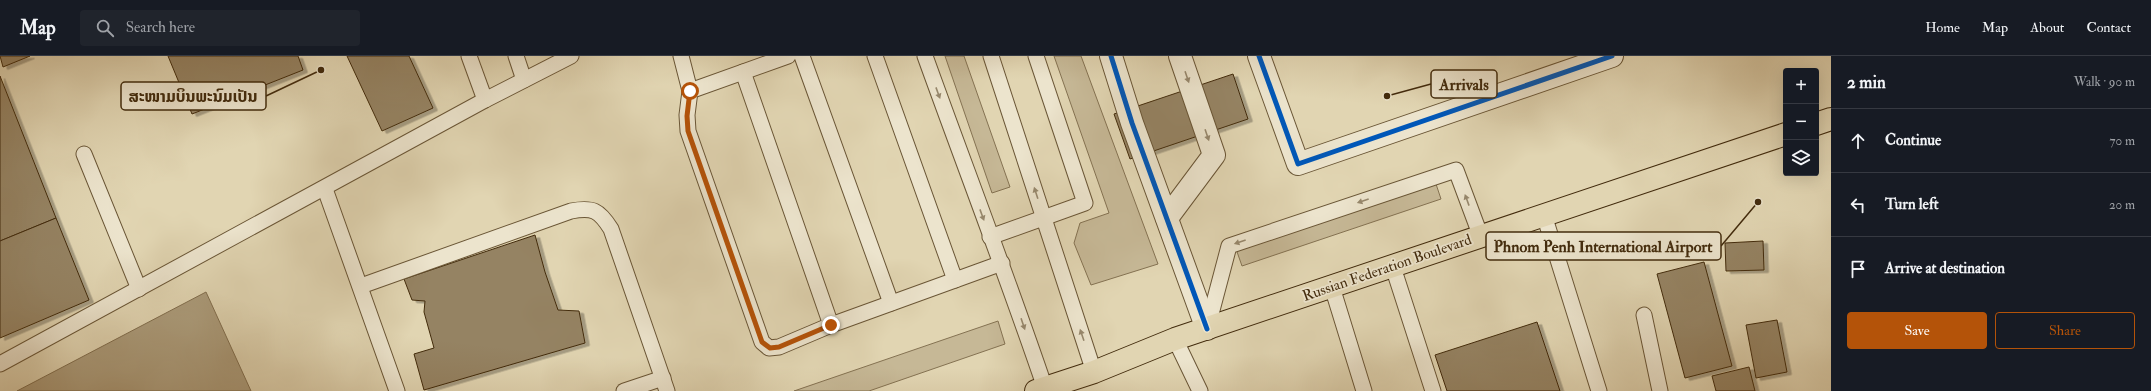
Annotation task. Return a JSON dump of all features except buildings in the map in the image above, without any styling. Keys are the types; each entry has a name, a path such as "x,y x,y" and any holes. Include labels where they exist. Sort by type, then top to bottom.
{"highway":[{"path":"1819,123 1831,119"},
{"name":"Russian Federation Boulevard","path":"1040,390 1094,372 1207,329 1783,135"}],"street":[{"path":"1111,56 1132,123 1207,329"},
{"path":"1167,218 1214,155 1180,56"},
{"path":"1259,56 1298,164 1612,56"}],"lane":[{"path":"469,56 485,100"},
{"path":"516,56 524,80"},
{"path":"0,364 325,189 485,100 570,56"},
{"path":"681,56 690,91 687,116 688,131 762,342 770,348 779,347 831,325 1002,263"},
{"path":"690,91 788,56"},
{"path":"802,56 891,303"},
{"path":"875,56 954,280"},
{"path":"925,56 990,237 1002,263 1040,390"},
{"path":"990,56 1094,372"},
{"path":"990,237 1085,204 1036,56"},
{"path":"743,72 831,325"},
{"path":"84,154 139,289"},
{"path":"1207,329 1229,246 1456,170 1481,237"},
{"path":"325,189 361,286 397,391"},
{"path":"361,286 571,211 585,209 601,214 611,229 665,385 624,391"},
{"path":"1544,215 1599,391"},
{"path":"1393,266 1433,391"},
{"path":"1332,287 1364,391"},
{"path":"1644,315 1660,391"},
{"path":"1175,340 1200,391"}],"shaded area":[{"path":"945,56 964,56 1010,187 992,193"},
{"path":"1054,56 1081,56 1158,264 1091,285 1074,243 1080,223 1109,213"},
{"path":"1434,178 1441,199 1242,266 1235,246"},
{"path":"206,292 251,391 17,391"},
{"path":"998,321 1005,344 869,391 794,391"}],"cycle path":[{"path":"1111,56 1132,123 1207,329"},
{"path":"1259,56 1298,164 1612,56"}],"place":[{"name":"ສະໜາມບິນພະນົມເປັນ","path":"321,70"},
{"name":"Arrivals","path":"1387,96"},
{"name":"Phnom Penh International Airport","path":"1758,202"}],"route":[{"path":"690,91 687,116 688,131 762,342 770,348 779,347 831,325"}]}
